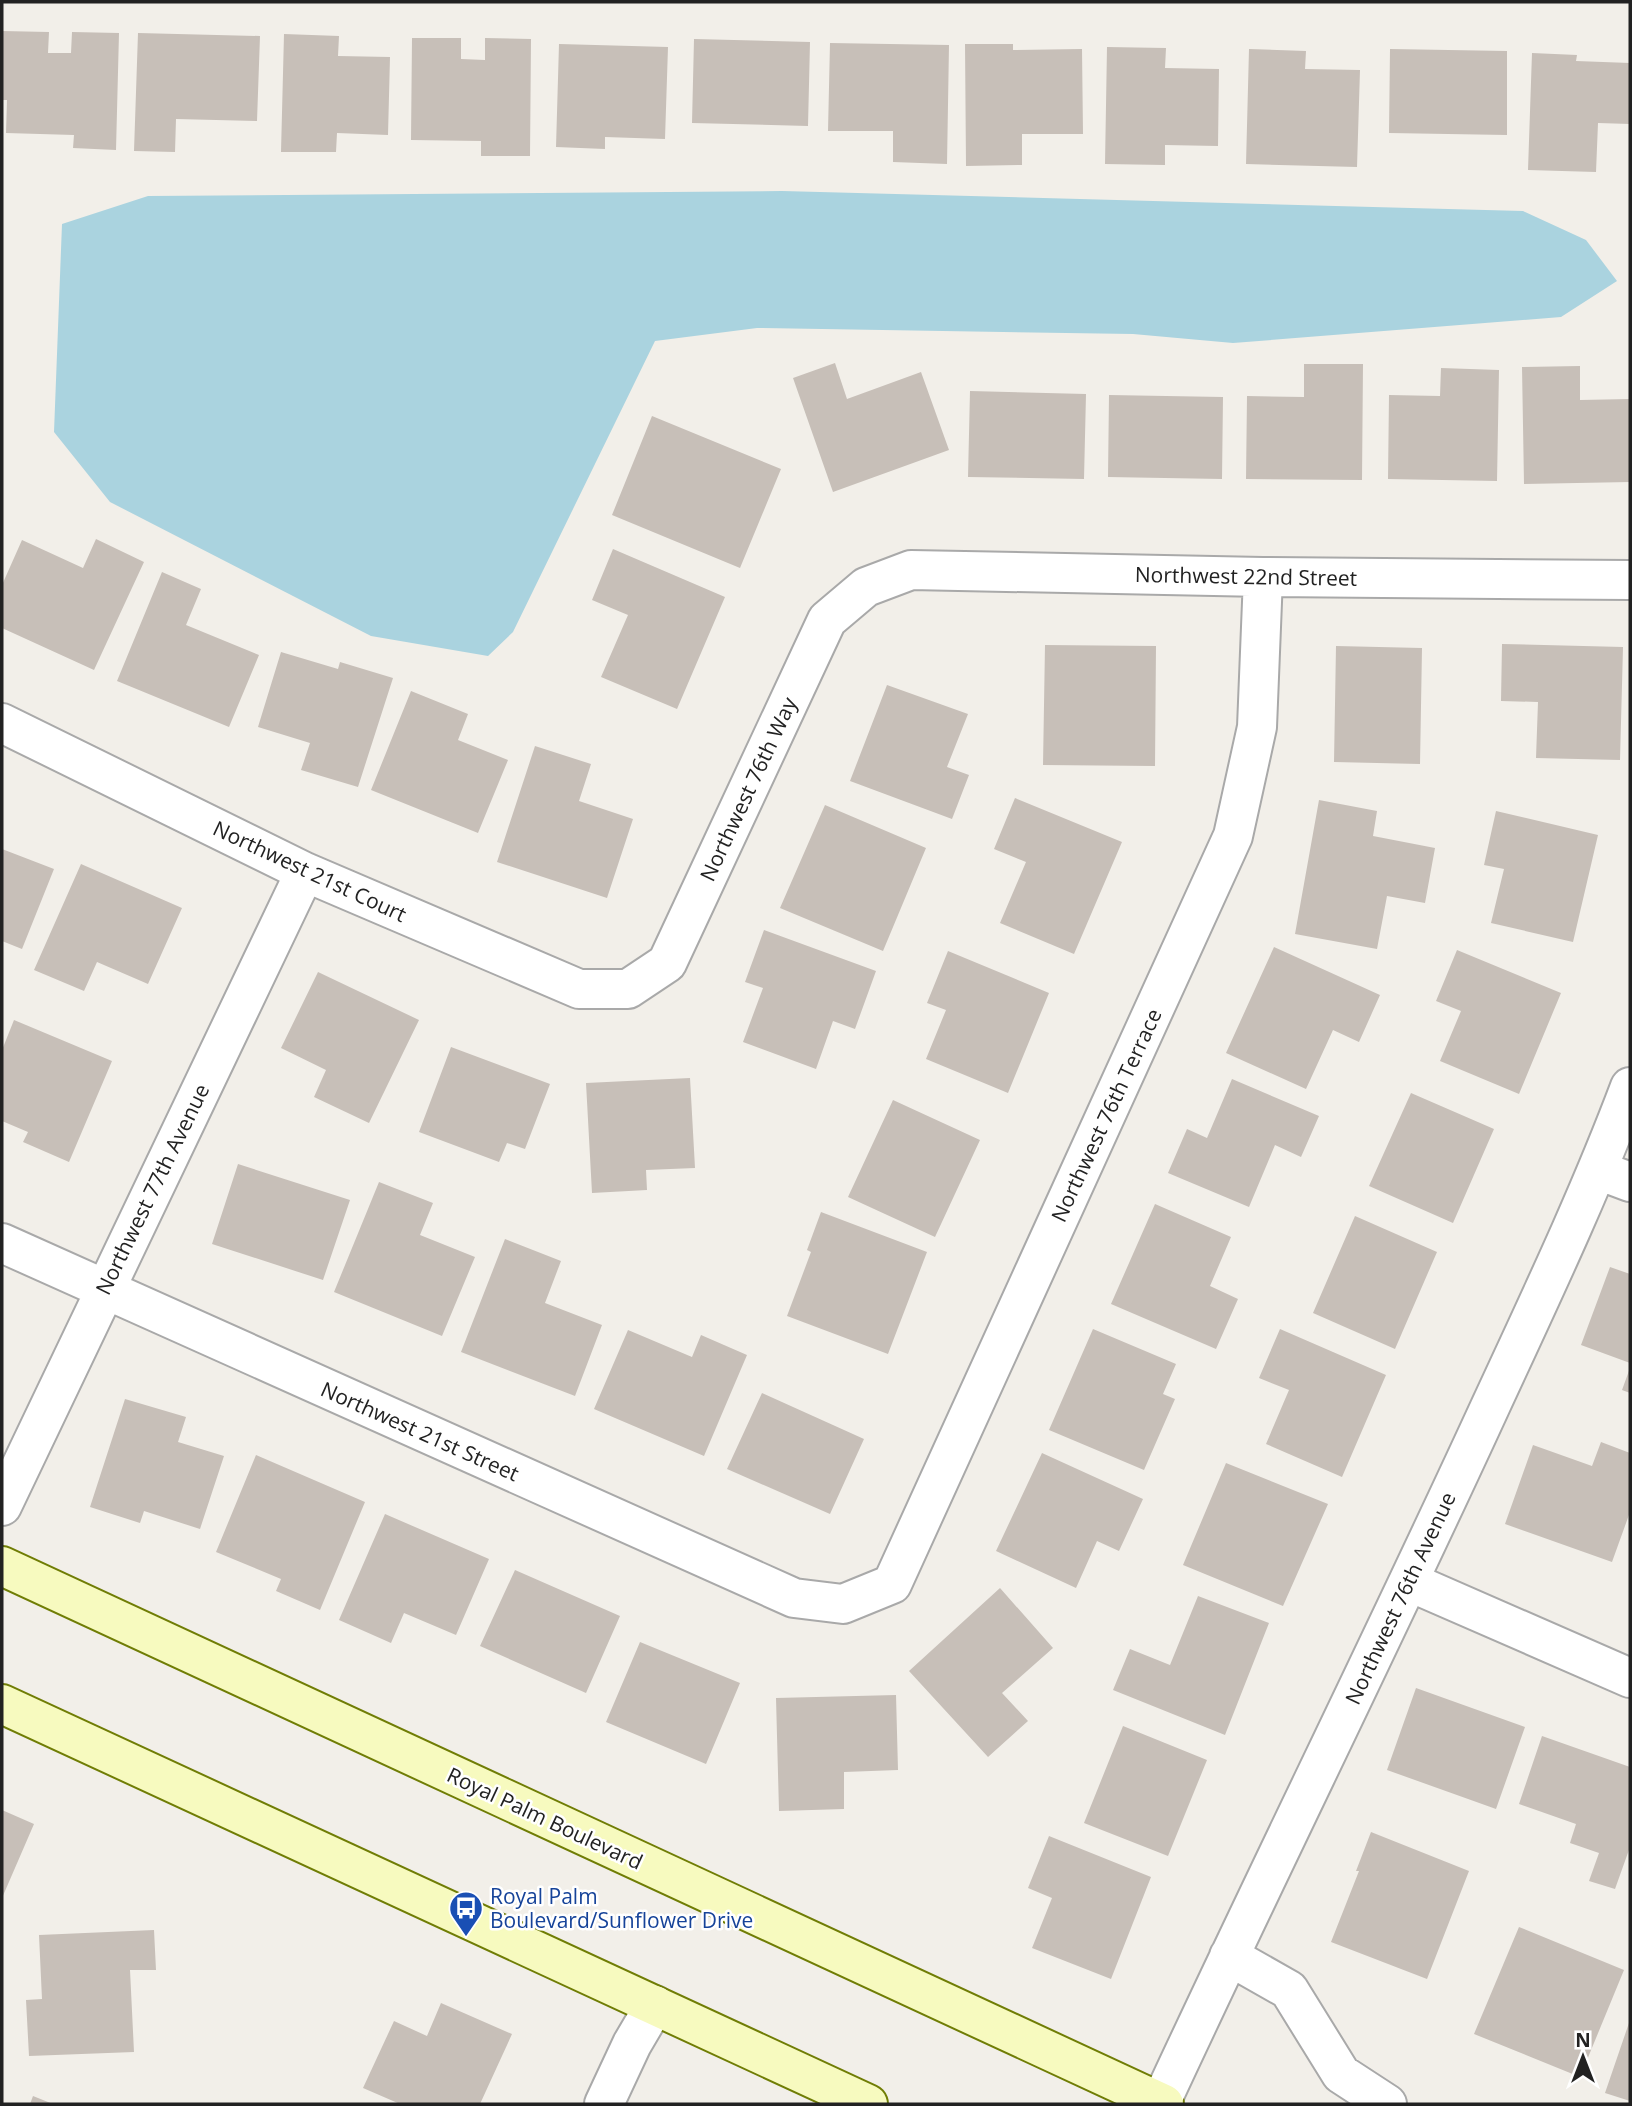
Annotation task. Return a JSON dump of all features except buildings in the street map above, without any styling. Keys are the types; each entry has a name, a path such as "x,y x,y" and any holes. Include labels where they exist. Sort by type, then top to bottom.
{"main road":[{"name":"Royal Palm Boulevard","path":"2,1566 1161,2104"},
{"path":"2,1704 868,2104"}],"street":[{"name":"Northwest 22nd Street","path":"866,587 911,570 1263,577 1630,580"},
{"name":"Northwest 76th Terrace","path":"843,1604 892,1584 1233,836 1256,727 1263,577"},
{"name":"Northwest 76th Way","path":"628,989 667,963 827,620 866,587"},
{"name":"Northwest 21st Court","path":"2,723 305,872 579,989 628,989"},
{"name":"Northwest 77th Avenue","path":"2,1506 305,872"},
{"name":"Northwest 76th Avenue","path":"1161,2104 1409,1582 1614,1176 1630,1087"},
{"name":"Northwest 21st Street","path":"2,1243 794,1598 843,1604"},
{"path":"1409,1582 1630,1678"},
{"path":"1229,1956 1289,1990 1341,2074 1387,2104"},
{"path":"604,2104 632,2044 655,2005"}],"water":[{"path":"782,191 1523,211 1586,240 1617,281 1561,317 1233,343 1133,334 757,328 655,341 513,632 488,656 371,636 110,502 54,432 62,224 148,196"}],"place":[{"name":"Royal Palm Boulevard/Sunflower Drive","path":"466,1938"}]}
